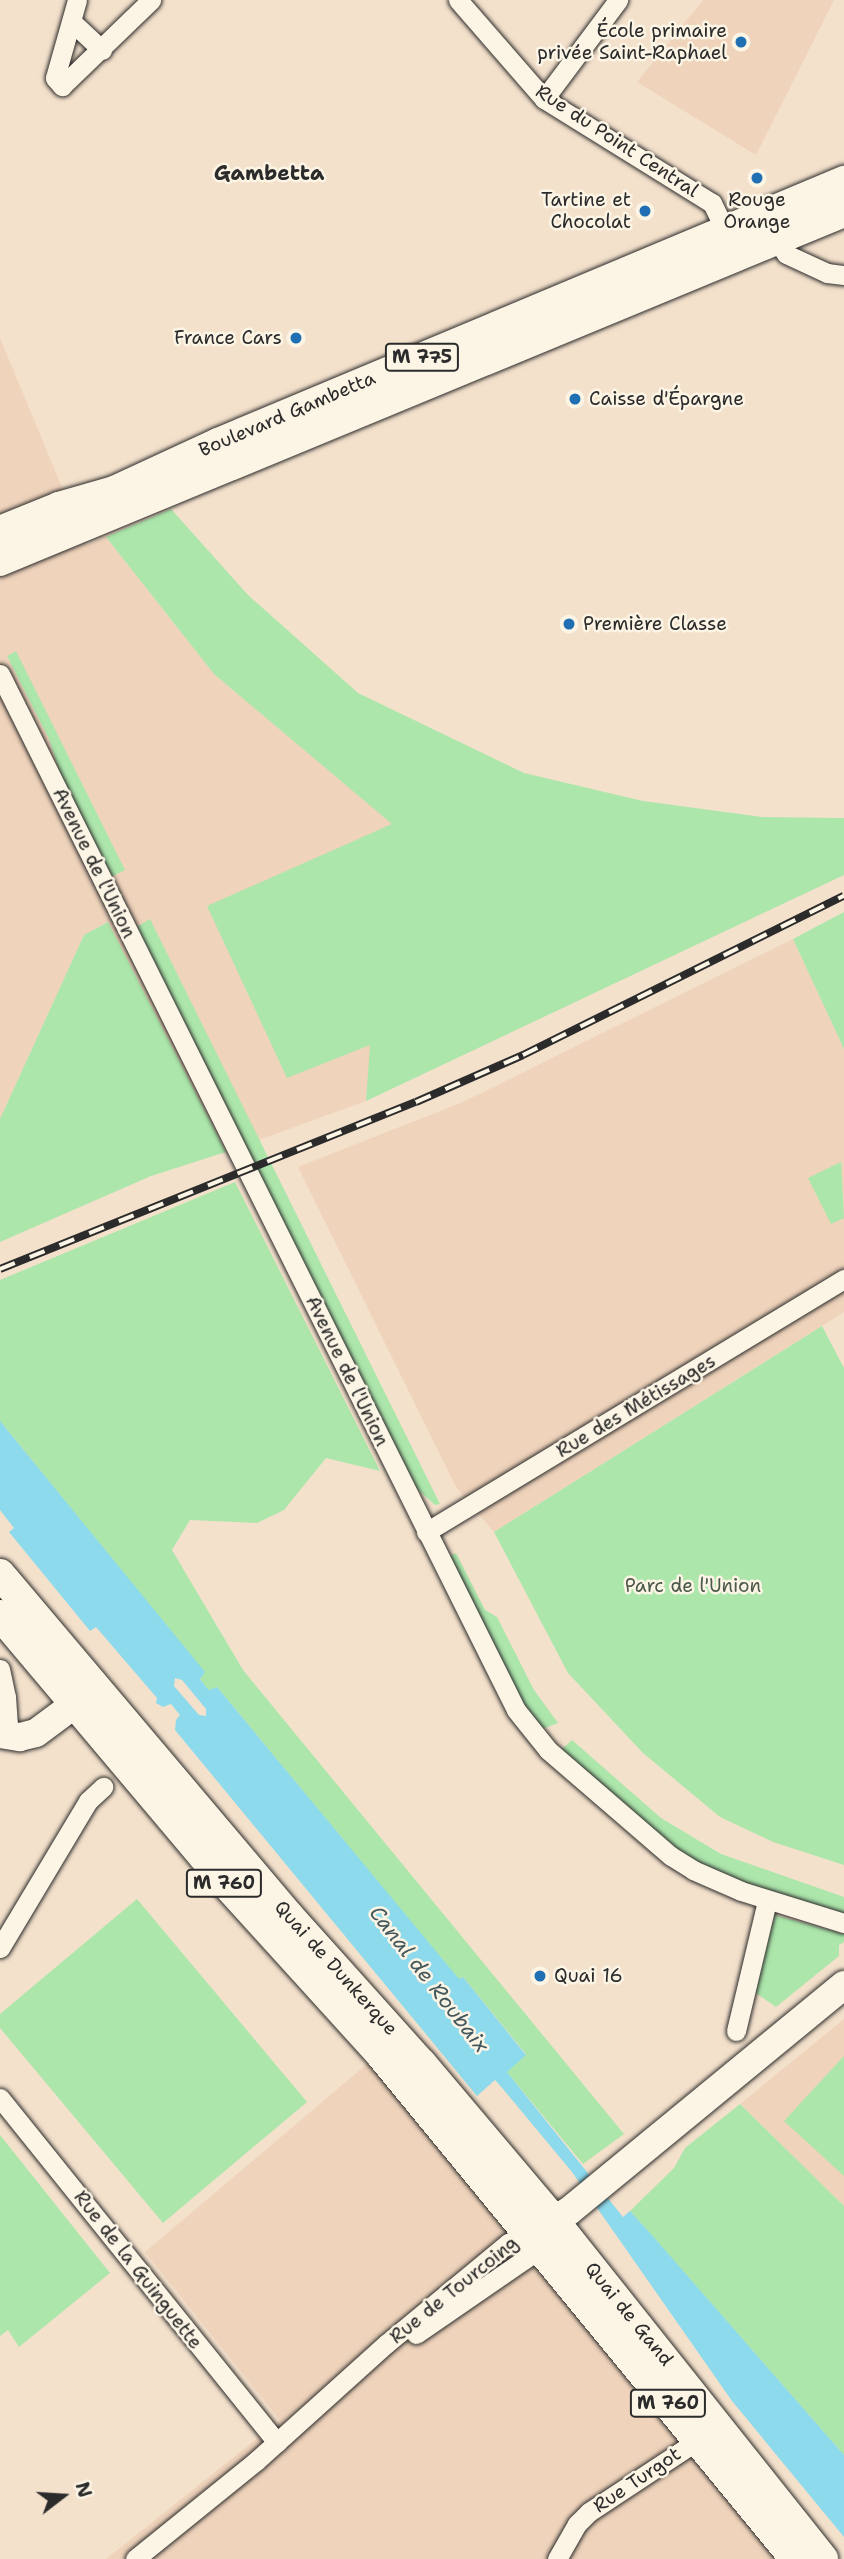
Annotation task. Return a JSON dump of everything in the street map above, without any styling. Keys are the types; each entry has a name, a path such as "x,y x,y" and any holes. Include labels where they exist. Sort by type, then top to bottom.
{"main road":[{"name":"Boulevard Gambetta","path":"0,561 731,244 844,181"},
{"name":"Boulevard Gambetta","path":"0,531 59,507 107,494 218,443 731,244 776,240 844,212"},
{"name":"Quai de Dunkerque","path":"0,1574 85,1696"},
{"name":"Quai de Dunkerque","path":"0,1615 85,1696 289,1916 430,2073 556,2228"},
{"name":"Quai de Gand","path":"556,2228 698,2440 795,2559"},
{"name":"Quai de Gand","path":"556,2228 823,2559"}],"street":[{"path":"77,0 55,78 62,86 151,0"},
{"name":"Rue du Point Central","path":"458,0 544,99 712,203 731,244"},
{"path":"544,99 618,0"},
{"path":"72,22 102,50"},
{"path":"776,240 786,254 832,275 844,275"},
{"name":"Avenue de l'Union","path":"0,674 510,1700 548,1751 671,1856 711,1879 767,1900 844,1923"},
{"name":"Rue des Métissages","path":"426,1532 844,1279"},
{"path":"0,1669 4,1735 36,1733 85,1696"},
{"path":"0,1948 88,1801 103,1787"},
{"path":"736,2031 767,1900"},
{"path":"556,2228 633,2169 654,2161 699,2105 844,1985"},
{"name":"Rue de la Guinguette","path":"0,2098 277,2442"},
{"name":"Rue de Tourcoing","path":"135,2559 277,2442 386,2344 508,2243 556,2228"},
{"name":"Rue Turgot","path":"557,2559 577,2524 589,2512 698,2440"}],"shaded area":[{"name":"École primaire privée Saint-Raphael","path":"703,0 834,0 756,155 637,82"},
{"path":"0,338 86,545 106,537 214,674 393,824 366,1101 226,1152 107,922 84,935 0,1119"},
{"path":"793,939 844,1049 844,1312 494,1532 456,1487 298,1167 463,1102"},
{"path":"844,2019 844,2206 740,2104"},
{"path":"374,2058 778,2559 106,2559 280,2420 145,2252"}],"green space":[{"path":"171,509 248,595 358,693 524,773 643,801 762,817 844,818 844,875 366,1101 370,1045 287,1078 207,906 392,824 214,674 106,537"},
{"path":"16,651 125,870 111,877 62,780 49,739 7,656"},
{"path":"844,912 844,1049 793,939"},
{"path":"150,919 440,1504 435,1505 415,1487 135,928"},
{"path":"108,922 226,1152 151,1176 0,1242 0,1119 84,935"},
{"path":"841,1162 844,1218 831,1224 808,1178"},
{"path":"235,1182 380,1471 326,1458 284,1510 257,1523 190,1520 172,1550 243,1670 624,2134 583,2164 506,2071 526,2054 463,1977 459,1980 217,1687 209,1690 206,1687 200,1679 204,1672 0,1421 0,1280"},
{"name":"Parc de l'Union","path":"822,1326 844,1368 844,1865 773,1842 720,1817 643,1753 568,1673 494,1532"},
{"path":"456,1553 485,1610 497,1617 534,1690 558,1723 542,1729 519,1699 449,1556"},
{"path":"572,1740 661,1818 721,1854 844,1897 844,1913 733,1879 683,1855 561,1750"},
{"path":"137,1899 307,2102 163,2223 0,2028 0,2014"},
{"path":"775,1915 844,1934 844,1942 839,1945 839,1956 776,2007 753,1991"},
{"path":"844,2056 844,2176 784,2121"},
{"path":"740,2104 844,2206 844,2455 630,2211 674,2168 685,2148"},
{"path":"0,2135 110,2273 19,2347 8,2330 0,2336"}],"water":[{"name":"Canal de Roubaix","path":"0,1421 205,1672 200,1679 206,1687 209,1690 217,1687 459,1979 463,1977 526,2055 507,2072 623,2217 630,2211 844,2455 844,2537 732,2401 572,2172 495,2080 477,2096 175,1730 176,1720 180,1715 171,1704 163,1707 156,1703 157,1698 96,1627 90,1631 9,1532 14,1528 0,1510","holes":["175,1678 182,1680 206,1709 206,1716 199,1715 174,1686"]}],"railway":[{"path":"0,1269 416,1102 523,1055 844,896"}],"place":[{"name":"École primaire privée Saint-Raphael","path":"741,42"},
{"name":"Rouge Orange","path":"757,178"},
{"name":"Tartine et Chocolat","path":"645,211"},
{"name":"France Cars","path":"296,338"},
{"name":"Caisse d'Épargne","path":"575,399"},
{"name":"Première Classe","path":"569,624"},
{"name":"Quai 16","path":"540,1976"}],"district":[{"name":"Gambetta","path":"269,173"}]}
